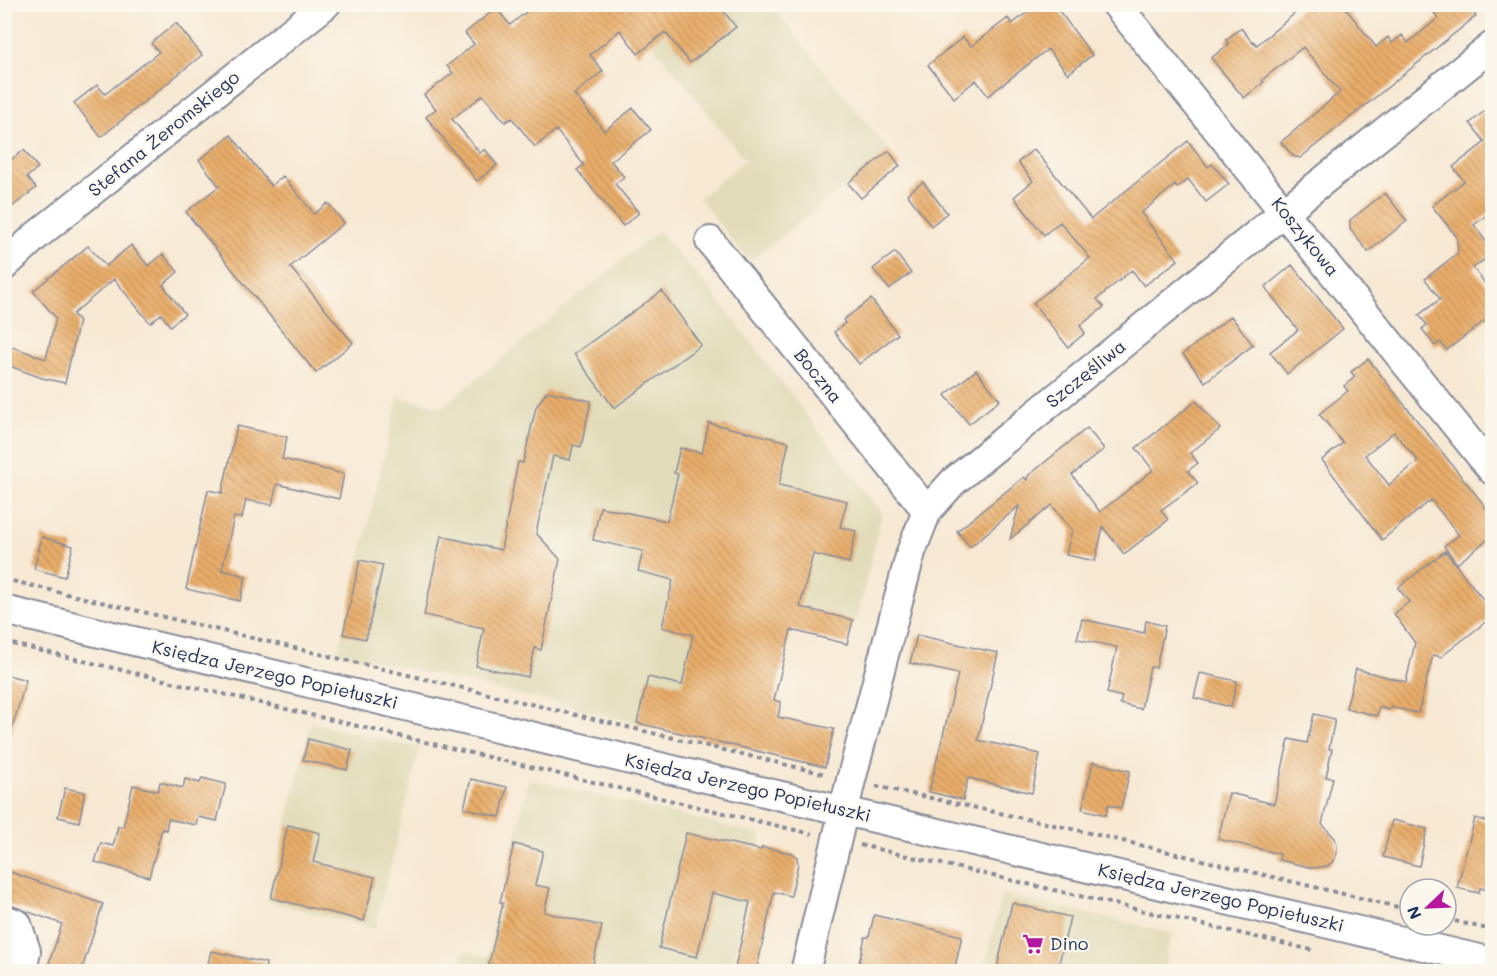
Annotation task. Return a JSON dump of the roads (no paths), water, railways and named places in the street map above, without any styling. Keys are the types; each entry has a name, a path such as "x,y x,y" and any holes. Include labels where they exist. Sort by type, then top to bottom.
{"street":[{"name":"Stefana Żeromskiego","path":"4,266 36,236 326,4"},
{"name":"Koszykowa","path":"1116,4 1492,470"},
{"name":"Szczęśliwa","path":"805,972 851,780 911,552 927,511 953,482 1492,46"},
{"name":"Boczna","path":"710,241 927,511"},
{"name":"Księdza Jerzego Popiełuszki","path":"4,610 844,811 1492,962"},
{"path":"4,919 16,924 26,951 22,972"}],"place":[{"name":"Dino","path":"1033,944"}]}
